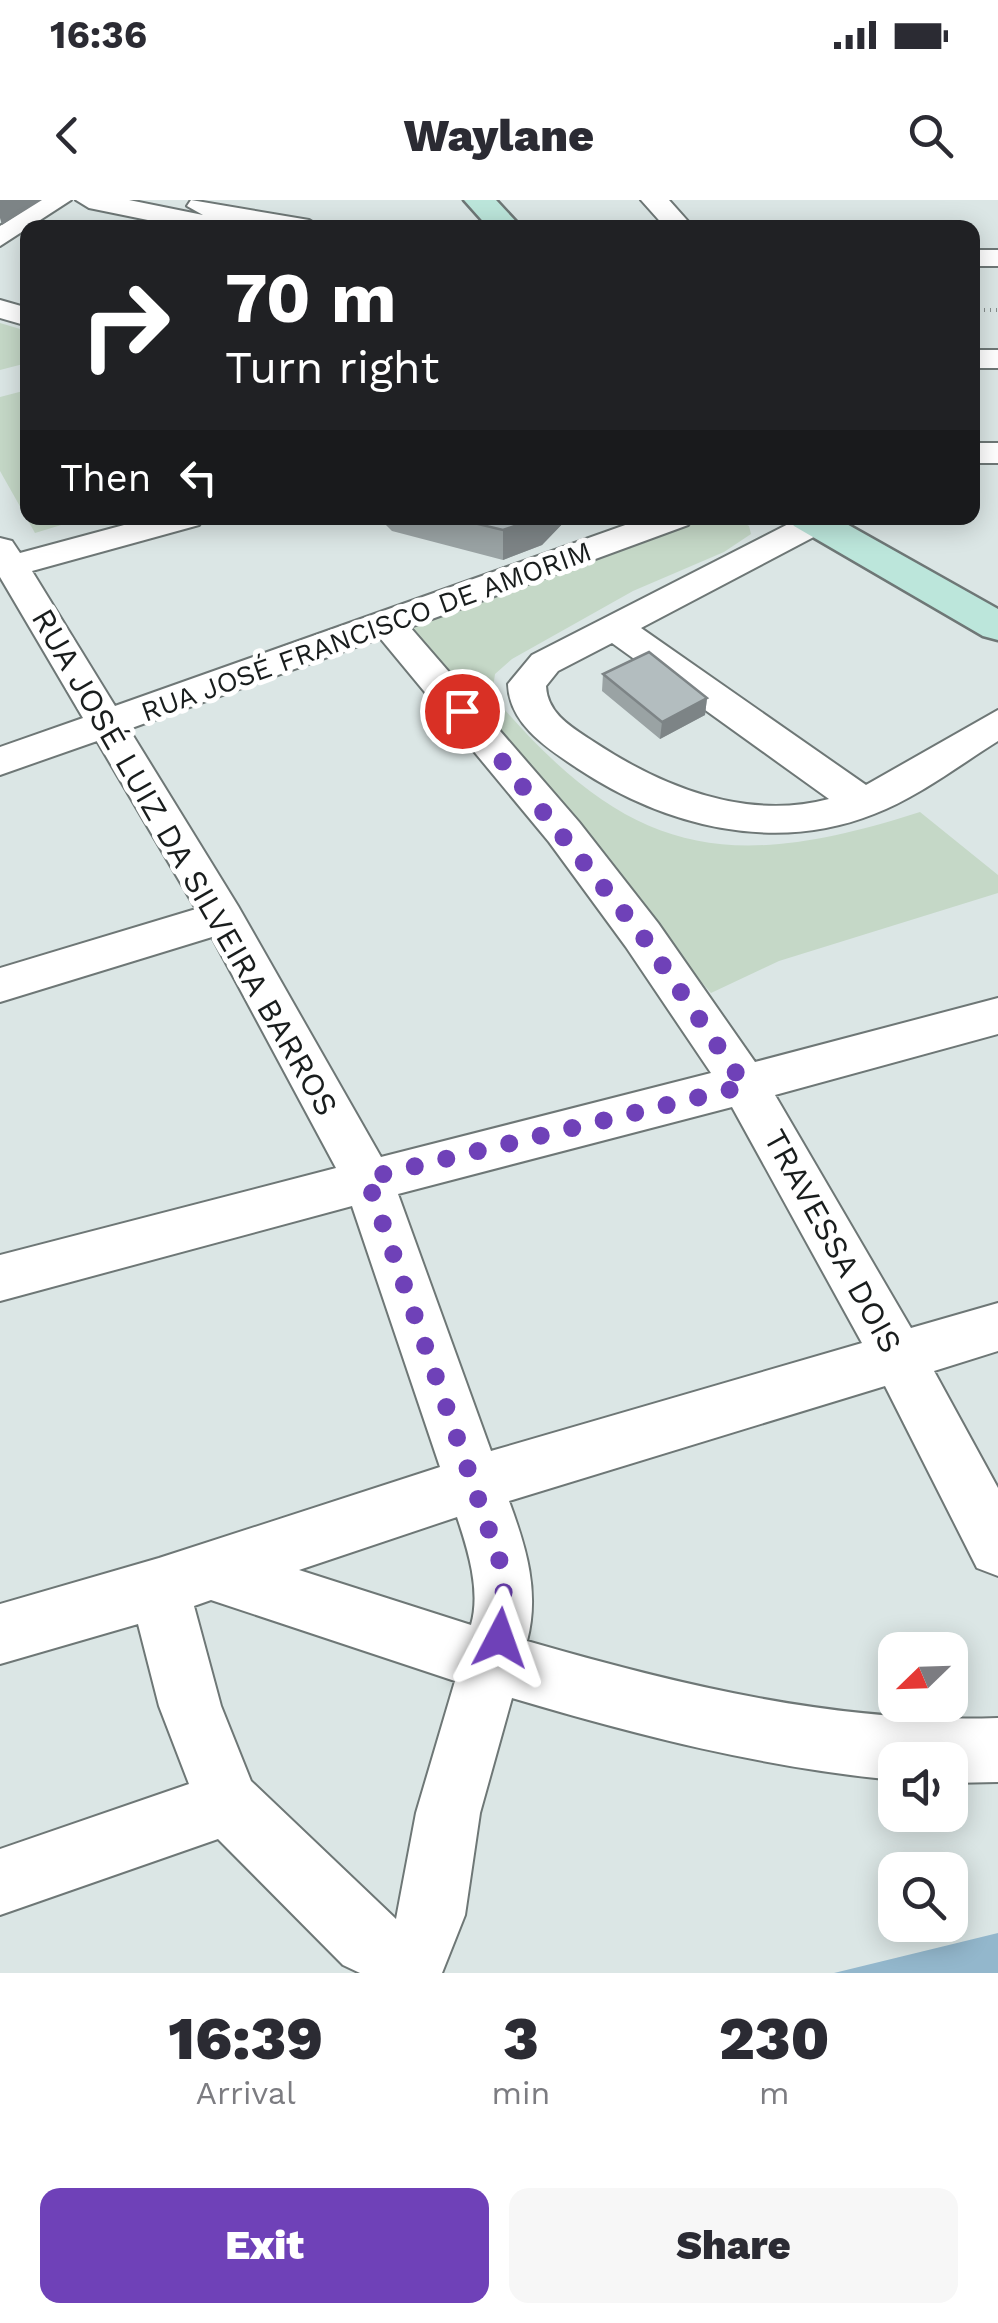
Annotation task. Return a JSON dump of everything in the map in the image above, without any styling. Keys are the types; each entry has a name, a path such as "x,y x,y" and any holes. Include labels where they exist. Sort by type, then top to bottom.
{"main road":[{"path":"478,200 499,220"},
{"path":"506,200 525,220"},
{"path":"821,525 998,627"}],"street":[{"path":"27,220 58,200"},
{"path":"88,200 189,220"},
{"path":"172,200 270,220"},
{"path":"654,200 673,220"},
{"path":"5,557 154,525"},
{"name":"RUA JOSÉ FRANCISCO DE AMORIM","path":"0,762 108,727 385,620 656,525"},
{"path":"803,525 545,663 532,674 525,694 536,715 600,766 680,804 754,818 810,817 863,803 998,724"},
{"name":"RUA JOSÉ LUIZ DA SILVEIRA BARROS","path":"5,557 17,609 108,727 223,917 367,1178 476,1483 500,1562 506,1612 494,1665 448,1813 431,1915 417,1952 402,1957 367,1941 228,1802"},
{"name":"TRAVESSA DOIS","path":"385,620 575,847 642,935 745,1086 899,1358 998,1547"},
{"path":"612,626 863,803"},
{"path":"0,985 223,917"},
{"path":"0,1278 367,1178 745,1086 998,1016"},
{"path":"0,1634 185,1579 476,1483 998,1327"},
{"path":"185,1579 672,1712 817,1739 961,1752 998,1750"},
{"path":"0,1882 228,1802 190,1706 185,1579"}],"green space":[{"path":"0,323 20,329 20,365 0,370"},
{"path":"20,392 20,506 0,471 0,397"},
{"path":"30,525 61,525 35,533"},
{"path":"661,525 747,525 751,534 724,552 633,591 512,659 495,674 492,695 541,749 589,790 635,819 683,837 734,845 789,843 851,832 920,812 998,875 998,893 779,961 711,993 590,856 404,626"}],"water":[{"path":"998,1933 998,1973 834,1973 968,1942"}],"building":[{"path":"482,525 517,525 503,530"},
{"path":"649,652 707,698 662,722 603,674"}],"route":[{"path":"462,711 564,832 642,935 745,1086 367,1178 476,1483 500,1562 506,1612 500,1638"}]}
